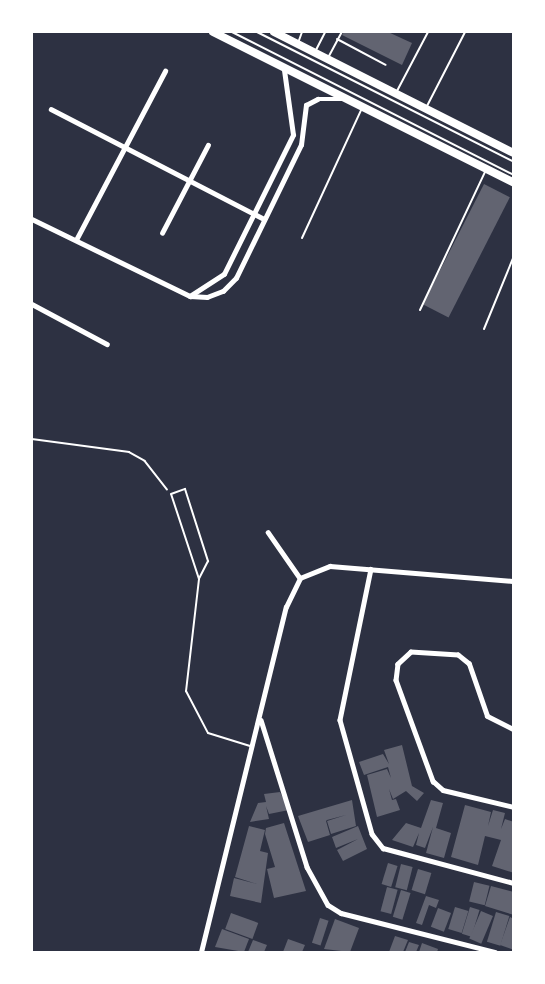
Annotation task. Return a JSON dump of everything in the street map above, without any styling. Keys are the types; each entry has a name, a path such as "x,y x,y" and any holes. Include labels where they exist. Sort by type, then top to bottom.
{"main road":[{"path":"213,32 284,70 513,183"},
{"path":"274,32 513,153"}],"street":[{"path":"190,296 224,274 293,135 284,70"},
{"path":"76,240 165,71"},
{"path":"32,219 190,296 207,297 223,291 236,278 301,145 306,105 318,99 343,99"},
{"path":"51,109 190,178 264,219"},
{"path":"162,233 208,145"},
{"path":"32,304 107,344"},
{"path":"268,532 300,578"},
{"path":"201,952 252,746 261,719 286,607 300,578 322,567 513,582"},
{"path":"370,569 340,720 372,834 383,848 513,883"},
{"path":"513,730 487,716 469,664 458,655 411,652 398,664 396,680 433,781 443,790 513,807"},
{"path":"261,719 307,867 328,905 341,913 495,952"}],"lane":[{"path":"232,32 513,175"},
{"path":"257,32 513,162"},
{"path":"298,43 302,32"},
{"path":"315,52 326,32"},
{"path":"327,59 342,32"},
{"path":"395,93 428,32"},
{"path":"426,109 465,32"},
{"path":"338,39 386,65"},
{"path":"302,238 362,108"},
{"path":"420,310 487,169"},
{"path":"484,329 513,256"},
{"path":"199,579 171,494 185,489 208,561 199,579 186,682 188,698 208,733 252,746"}],"path":[{"path":"32,440 129,452 157,474 171,494"}],"building":[{"path":"344,32 388,32 412,43 402,65 342,35"},
{"path":"484,184 510,197 449,317 423,304"},
{"path":"402,745 412,786 424,793 417,801 406,791 393,799 389,789 392,800 396,799 400,810 377,817 367,775 387,769 391,778 388,767 364,775 359,762 383,754 389,764 384,750"},
{"path":"280,792 289,810 269,814 266,806 269,819 250,822 258,803 266,802 264,794"},
{"path":"352,800 356,826 331,834 327,821 346,815 327,820 326,821 330,835 308,842 298,816"},
{"path":"431,800 443,803 436,828 451,833 444,858 426,853 433,827 425,848 416,845 419,833 413,847 392,840 406,823 421,828"},
{"path":"465,805 491,812 488,826 493,810 505,813 501,829 505,819 514,822 514,873 492,866 501,840 485,836 478,865 451,857"},
{"path":"284,823 306,891 274,898 267,869 275,867 265,834 266,828"},
{"path":"249,826 265,830 260,851 268,853 261,903 230,896 234,878 257,884 235,877"},
{"path":"358,826 367,849 343,861 337,850 358,839 336,848 332,837"},
{"path":"388,863 398,866 391,887 382,884"},
{"path":"401,864 413,867 407,890 395,887"},
{"path":"418,869 431,873 425,894 412,890"},
{"path":"474,882 490,886 485,905 469,901"},
{"path":"491,886 514,892 514,915 485,906"},
{"path":"387,887 398,890 391,914 381,911"},
{"path":"401,890 411,893 402,920 393,917"},
{"path":"426,896 439,900 436,908 429,905 422,925 416,923"},
{"path":"455,907 468,911 462,933 448,929"},
{"path":"470,907 480,910 471,937 462,934"},
{"path":"438,908 451,913 444,932 431,927"},
{"path":"481,911 493,916 481,944 469,939"},
{"path":"496,912 509,916 500,946 487,942"},
{"path":"231,913 258,923 252,939 225,929"},
{"path":"510,917 514,919 514,950 500,945"},
{"path":"320,918 329,921 321,946 312,943"},
{"path":"335,919 359,928 350,952 324,949"},
{"path":"222,929 249,939 244,952 215,947"},
{"path":"395,936 408,940 403,952 389,952"},
{"path":"288,939 305,945 302,952 283,952"},
{"path":"253,940 267,945 264,952 248,952"},
{"path":"409,942 419,945 416,952 405,952"},
{"path":"422,943 438,949 437,952 419,952"}]}
